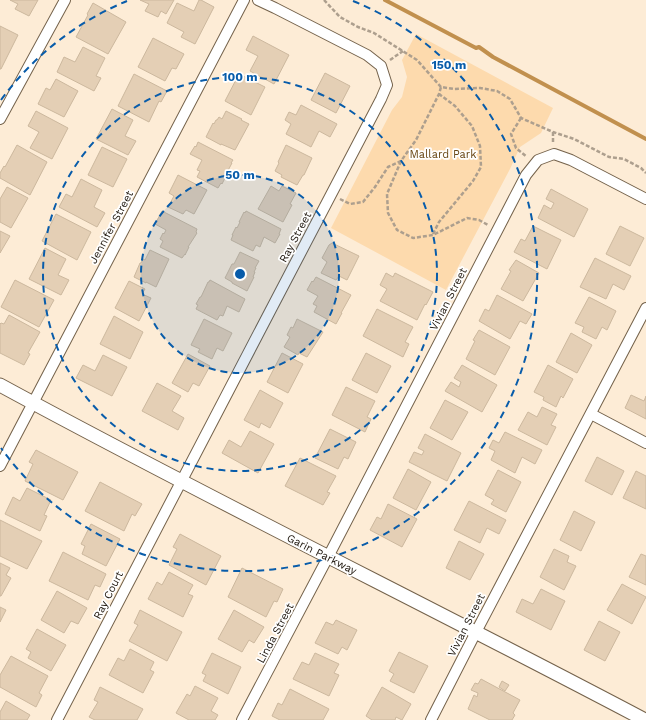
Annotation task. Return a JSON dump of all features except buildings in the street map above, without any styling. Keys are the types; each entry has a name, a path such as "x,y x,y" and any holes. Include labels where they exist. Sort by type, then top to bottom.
{"street":[{"path":"0,119 4,101 65,0"},
{"name":"Jennifer Street","path":"0,466 244,0"},
{"path":"258,0 367,55 381,66"},
{"name":"Ray Street","path":"181,481 381,99 387,85 381,66"},
{"name":"Vivian Street","path":"328,557 526,175 538,160 554,154 571,160 646,199"},
{"name":"Vivian Street","path":"431,720 646,308"},
{"name":"Garin Parkway","path":"0,385 181,481 645,720"},
{"path":"591,414 646,443"},
{"name":"Ray Court","path":"57,720 181,481"},
{"name":"Linda Street","path":"242,720 328,557"}],"path":[{"path":"324,0 340,17 358,27 374,33 417,60 441,87 454,89 480,88 497,91 510,99 521,118 553,132 574,139 609,156 624,159 641,168 646,173"},
{"path":"381,66 403,51"},
{"path":"441,87 416,140 401,161 387,194 388,213 397,230 413,238 433,234 468,218 480,220 498,230"},
{"path":"433,234 438,222 473,181 481,168 480,146 472,126 455,106 439,94"},
{"path":"521,118 511,134 516,148 535,164"},
{"path":"331,194 350,204 363,202 375,187 388,166 401,161"}],"green space":[{"name":"Mallard Park","path":"416,34 553,108 541,133 520,147 510,169 446,290 331,228 392,110 402,97 407,77 402,60"}],"waterway":[{"path":"385,0 476,48 479,47 493,57 646,139"}]}
